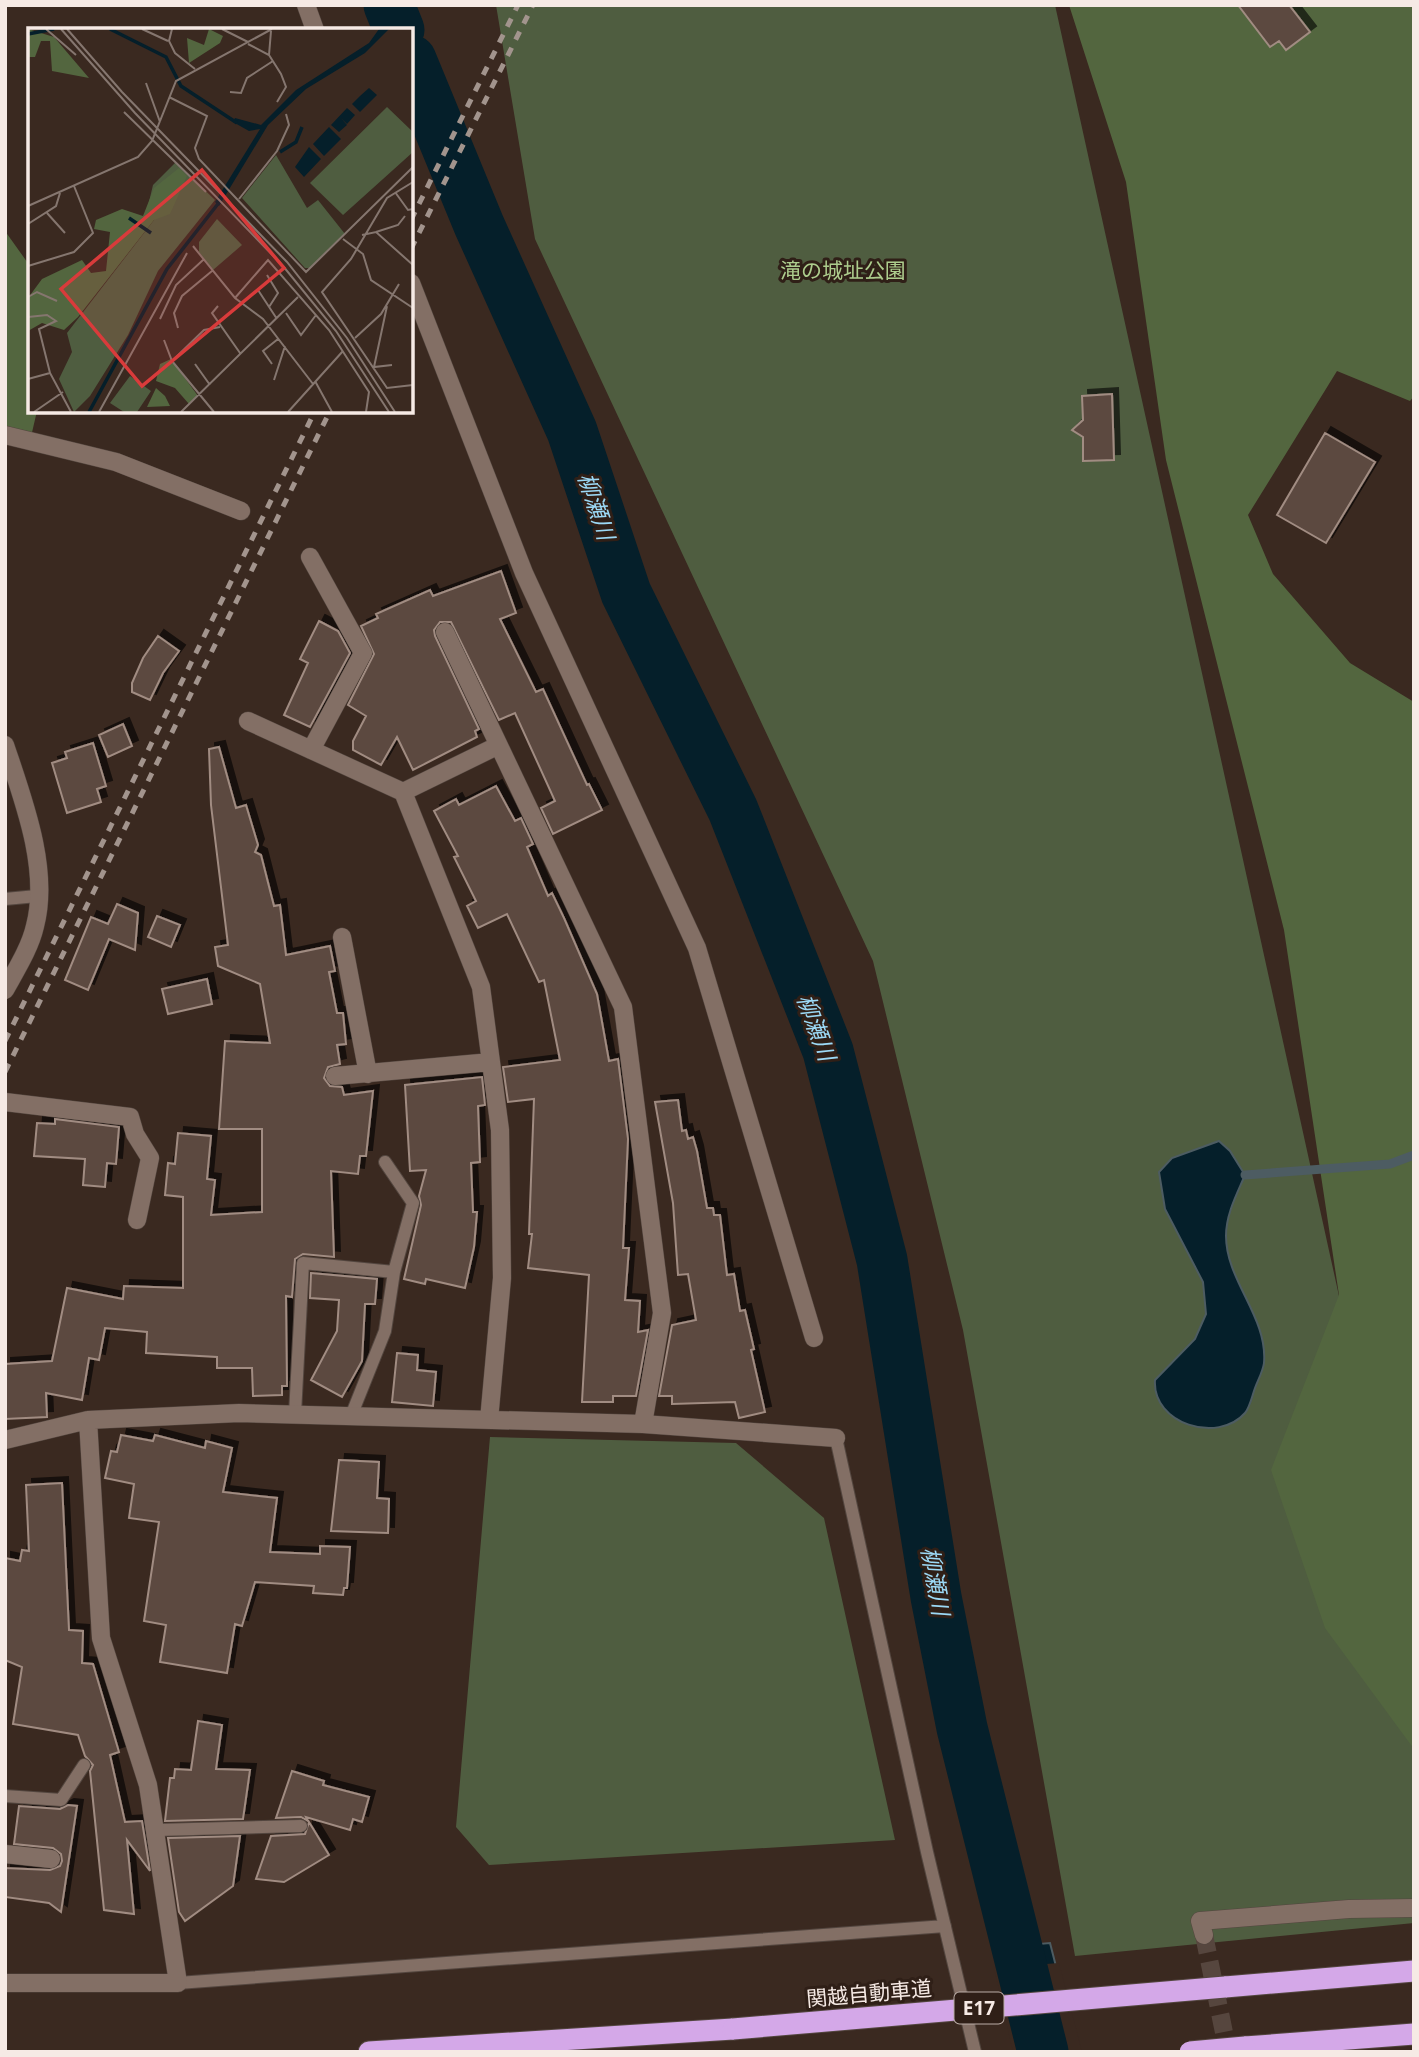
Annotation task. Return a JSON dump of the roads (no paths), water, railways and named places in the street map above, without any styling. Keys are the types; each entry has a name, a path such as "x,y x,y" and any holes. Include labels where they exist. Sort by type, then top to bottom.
{"highway":[{"name":"関越自動車道","path":"369,2052 733,2029 1414,1971"},
{"path":"1190,2052 1414,2034"}],"street":[{"path":"306,5 314,28"},
{"path":"413,288 524,573 697,948 814,1338"},
{"path":"5,435 116,462 242,511"},
{"path":"310,557 363,653 311,750"},
{"path":"446,632 497,746 623,1007 662,1313 643,1424"},
{"path":"248,721 403,792 481,987 500,1130 502,1278 489,1420"},
{"path":"5,745 31,824 37,896 36,925 5,990"},
{"path":"403,792 497,746"},
{"path":"342,937 368,1074"},
{"path":"335,1076 491,1062"},
{"path":"5,1101 130,1116 135,1134 150,1157 137,1220"},
{"path":"5,1440 88,1420 239,1413 643,1424 836,1438"},
{"path":"5,1983 178,1983 157,1830 148,1785 101,1638 88,1420"},
{"path":"5,1854 51,1859"},
{"path":"1204,1934 1200,1921 1349,1909 1414,1908"}],"lane":[{"path":"5,899 37,896"},
{"path":"351,1416 385,1331 394,1272 413,1203 385,1162"},
{"path":"295,1414 303,1263 394,1272"},
{"path":"836,1438 975,2052"},
{"path":"5,1796 61,1800 84,1765"},
{"path":"157,1830 301,1826"},
{"path":"178,1983 945,1926"}],"water":[{"path":"1219,1141 1230,1151 1245,1175 1230,1212 1226,1236 1232,1268 1260,1330 1264,1363 1245,1413 1233,1422 1204,1428 1175,1418 1164,1408 1157,1395 1155,1380 1195,1339 1206,1314 1203,1282 1165,1209 1159,1172 1172,1158"},
{"path":"1050,1943 1078,2052 1017,2052 993,1948"}],"waterway":[{"name":"柳瀬川","path":"389,5 398,28"},
{"name":"柳瀬川","path":"413,65 479,225 572,431 626,593 733,810 828,1051 882,1260 936,1597 962,1728 1043,2052"},
{"path":"1245,1175 1390,1164 1414,1155"}],"tunnel":[{"path":"1204,1935 1228,2052"}],"railway":[{"path":"413,216 518,5"},
{"path":"413,245 533,5"},
{"path":"5,1041 314,413"},
{"path":"5,1072 329,413"}],"park label":[{"name":"滝の城址公園","path":"843,270"}]}
